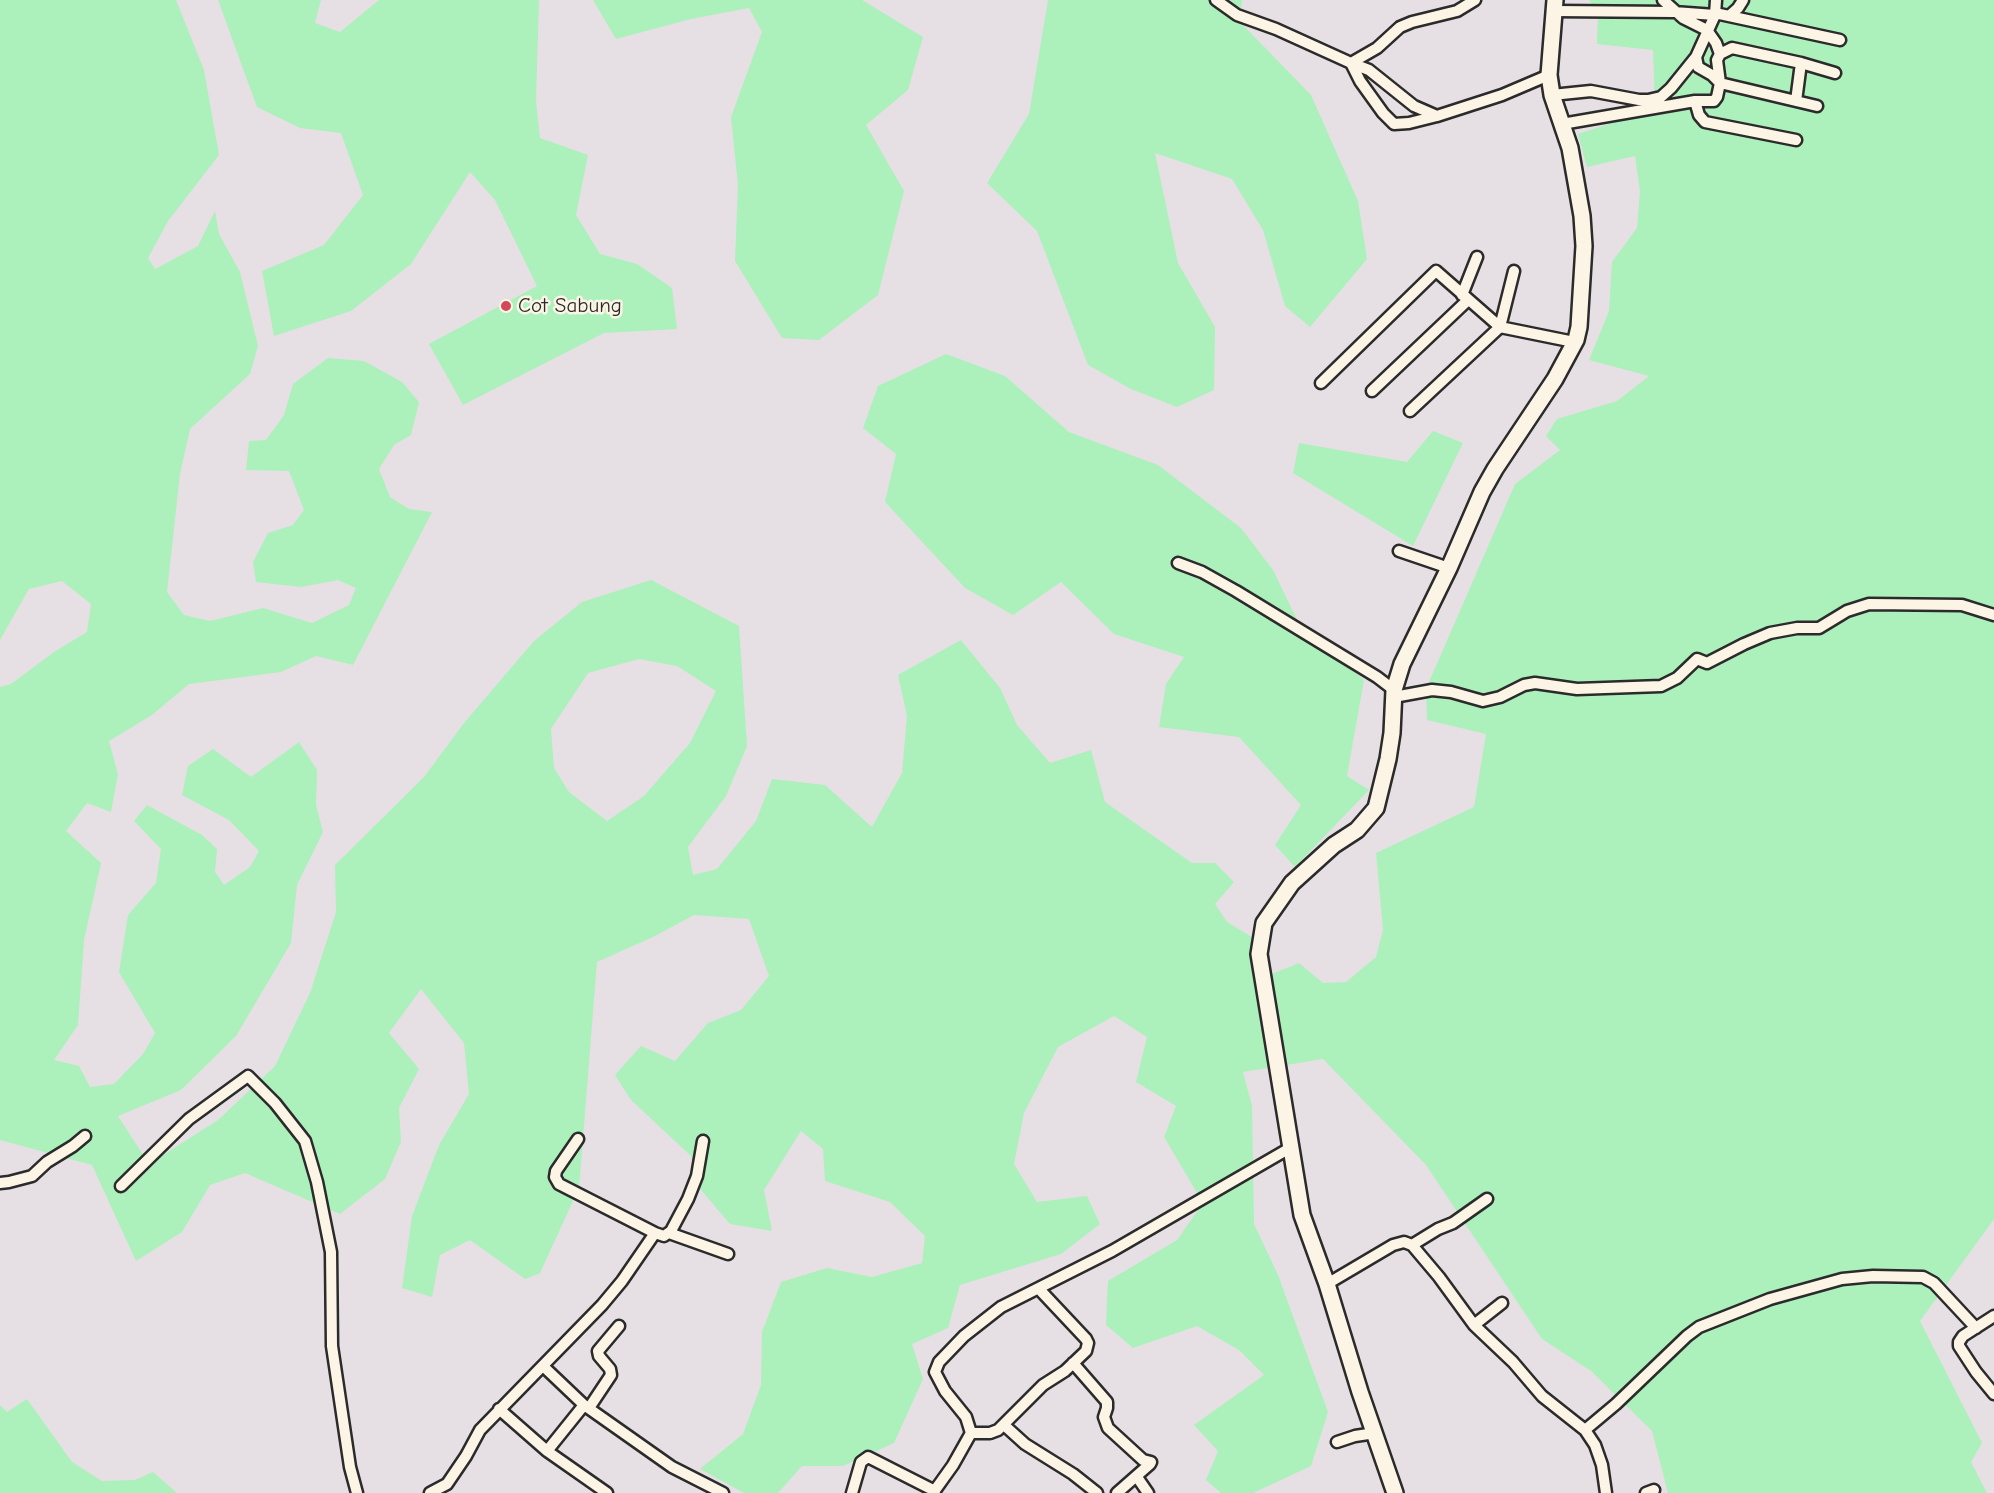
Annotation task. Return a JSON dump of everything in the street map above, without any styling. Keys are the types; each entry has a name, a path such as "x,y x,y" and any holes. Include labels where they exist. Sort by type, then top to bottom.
{"street":[{"path":"1216,0 1237,15 1276,29 1369,70 1414,106 1437,116"},
{"path":"1352,63 1377,48 1400,27 1457,11 1475,0"},
{"path":"1562,124 1695,101 1714,101 1720,83 1717,66 1720,54 1716,43 1707,30 1674,12 1663,0"},
{"path":"1552,95 1591,91 1648,100 1661,97 1696,57 1715,14 1716,0"},
{"path":"1729,16 1743,0"},
{"path":"1395,1493 1327,1284 1302,1215 1259,954 1264,923 1292,883 1334,845 1357,830 1376,808 1388,759 1394,694 1402,664 1495,469 1556,379 1579,327 1584,246 1582,216 1570,148 1552,95 1549,75 1555,6 1715,14 1840,40"},
{"path":"1720,54 1727,49 1735,48 1835,73"},
{"path":"1696,57 1698,67 1720,83 1817,106"},
{"path":"1352,63 1383,113 1392,123 1400,124 1437,116 1502,95 1549,75"},
{"path":"1796,101 1801,63"},
{"path":"1695,101 1699,115 1705,122 1796,140"},
{"path":"1372,390 1465,297 1477,257"},
{"path":"1321,383 1436,271 1500,327 1574,342"},
{"path":"1410,411 1500,327 1514,271"},
{"path":"1399,551 1449,568"},
{"path":"1178,563 1202,572 1236,591 1377,677 1394,694"},
{"path":"1394,694 1432,690 1450,692 1482,701 1500,697 1524,685 1535,683 1578,689 1661,686 1677,678 1697,659 1707,663 1770,633 1797,628 1819,628 1847,611 1869,604 1962,605 1994,615"},
{"path":"121,1186 189,1119 248,1076 275,1102 305,1141 317,1182 331,1252 332,1346 350,1467 357,1493"},
{"path":"0,1183 32,1176 47,1162 85,1136"},
{"path":"578,1139 556,1171 555,1177 559,1184 664,1236 669,1233 688,1200 697,1176 703,1141"},
{"path":"852,1493 861,1462 868,1457 934,1492 971,1433 966,1417 936,1377 937,1365 964,1336 992,1312 1112,1251 1290,1148"},
{"path":"1412,1245 1438,1229 1453,1223 1487,1198"},
{"path":"430,1493 447,1484 480,1430 608,1298 655,1233"},
{"path":"669,1233 728,1254"},
{"path":"1327,1284 1393,1245 1404,1242 1412,1245 1474,1325 1527,1377 1538,1392 1585,1430 1595,1445 1602,1465 1606,1493"},
{"path":"1585,1430 1699,1327 1770,1299 1842,1279 1873,1276 1923,1278 1934,1283 1976,1328"},
{"path":"971,1433 994,1432 1004,1425 1043,1385 1061,1374 1086,1351 1088,1343 1039,1289"},
{"path":"1474,1325 1502,1303"},
{"path":"1994,1316 1963,1336 1959,1346 1994,1394"},
{"path":"547,1451 611,1375 610,1369 599,1356 598,1351 619,1326"},
{"path":"1073,1363 1107,1402 1104,1417 1108,1428 1143,1460 1151,1462 1117,1493"},
{"path":"543,1366 587,1406 672,1467 723,1493"},
{"path":"499,1409 547,1451 607,1493"},
{"path":"1004,1425 1025,1444 1073,1474 1097,1493"},
{"path":"1337,1442 1375,1433"},
{"path":"1137,1477 1148,1493"}],"green space":[{"path":"0,0 176,0 204,70 219,155 168,221 148,258 155,269 198,246 215,211 219,234 240,272 258,346 250,374 190,429 180,474 167,592 184,615 210,621 263,608 312,623 349,605 356,588 338,580 301,587 256,582 253,562 268,533 293,525 304,510 289,471 246,470 249,441 266,440 284,415 293,384 328,358 364,361 402,382 419,402 411,435 394,445 379,469 390,497 409,509 432,512 353,665 316,656 281,672 189,684 152,715 109,741 118,774 111,812 87,803 66,831 101,863 84,940 78,1025 54,1060 79,1066 90,1087 114,1084 143,1054 155,1033 119,972 128,915 156,883 161,849 134,821 147,805 202,835 217,849 215,872 224,885 250,867 259,851 229,820 182,795 188,766 213,749 251,777 299,742 317,770 316,805 323,832 297,885 291,943 236,1036 181,1090 118,1116 149,1164 218,1120 275,1066 310,993 336,912 335,865 424,777 464,723 534,641 582,602 651,580 739,626 747,746 726,796 688,847 693,875 717,869 756,821 772,779 825,785 872,827 902,773 907,716 898,675 961,640 1000,688 1017,725 1050,763 1091,750 1105,802 1192,863 1215,863 1234,882 1215,904 1227,922 1260,942 1262,978 1299,963 1323,983 1346,982 1376,957 1383,930 1376,853 1474,807 1486,734 1427,720 1426,689 1515,484 1560,450 1546,436 1557,419 1617,401 1649,376 1589,360 1609,311 1612,262 1637,228 1640,191 1635,156 1587,167 1578,134 1655,109 1653,50 1597,44 1598,14 1589,0 1994,0 1994,1219 1920,1321 1982,1443 1971,1462 1987,1493 1668,1493 1652,1431 1591,1371 1542,1339 1426,1165 1323,1059 1243,1072 1252,1106 1254,1224 1278,1275 1328,1412 1311,1466 1253,1493 1221,1493 1206,1480 1218,1451 1194,1425 1264,1375 1239,1350 1197,1326 1133,1348 1106,1325 1108,1281 1177,1240 1203,1203 1164,1137 1176,1106 1136,1082 1147,1037 1114,1016 1058,1047 1024,1113 1014,1164 1037,1202 1087,1196 1100,1224 1061,1254 960,1285 948,1328 912,1344 923,1379 894,1443 843,1466 802,1466 778,1493 744,1493 700,1469 743,1434 761,1385 762,1332 781,1282 827,1268 872,1277 922,1263 925,1236 890,1202 825,1181 823,1149 801,1131 764,1190 772,1231 730,1224 696,1184 691,1156 631,1100 615,1075 641,1046 675,1061 708,1023 741,1010 769,976 749,919 694,915 653,937 597,962 579,1188 540,1273 525,1279 470,1240 440,1255 432,1297 402,1288 412,1216 439,1145 469,1094 464,1043 421,989 389,1033 419,1069 399,1108 401,1142 385,1179 340,1214 245,1173 210,1185 182,1232 136,1261 92,1165 0,1140 0,687 11,684 54,652 87,632 91,604 62,581 29,589 0,640","holes":["639,659 677,666 716,691 690,743 644,796 607,821 569,792 554,768 551,729 588,673"]},
{"path":"218,0 321,0 315,23 340,32 379,0 539,0 536,101 540,138 588,155 576,215 600,254 637,264 672,288 677,329 604,333 463,405 429,344 537,286 495,200 470,172 411,264 351,311 274,336 262,271 324,245 363,195 341,133 300,128 257,107"},
{"path":"593,0 862,0 923,37 908,90 866,125 904,191 878,295 819,340 782,338 735,261 738,185 731,117 762,32 749,8 691,19 616,39"},
{"path":"1048,0 1242,0 1240,22 1311,95 1358,201 1367,259 1310,327 1285,306 1263,230 1232,179 1155,153 1178,263 1215,327 1214,390 1177,407 1131,389 1088,365 1037,231 987,183 1029,114"},
{"path":"946,354 1005,376 1069,432 1158,465 1241,528 1273,570 1300,626 1364,680 1347,776 1369,790 1295,867 1275,845 1301,805 1239,737 1159,727 1166,684 1184,657 1114,634 1061,582 1013,615 965,588 885,502 896,454 863,428 878,386"},
{"path":"1433,431 1463,443 1413,546 1293,473 1299,443 1407,462"},
{"path":"27,1399 72,1462 102,1481 135,1480 153,1472 177,1493 0,1493 0,1405 7,1412"}],"place":[{"name":"Cot Sabung","path":"506,306"}]}
